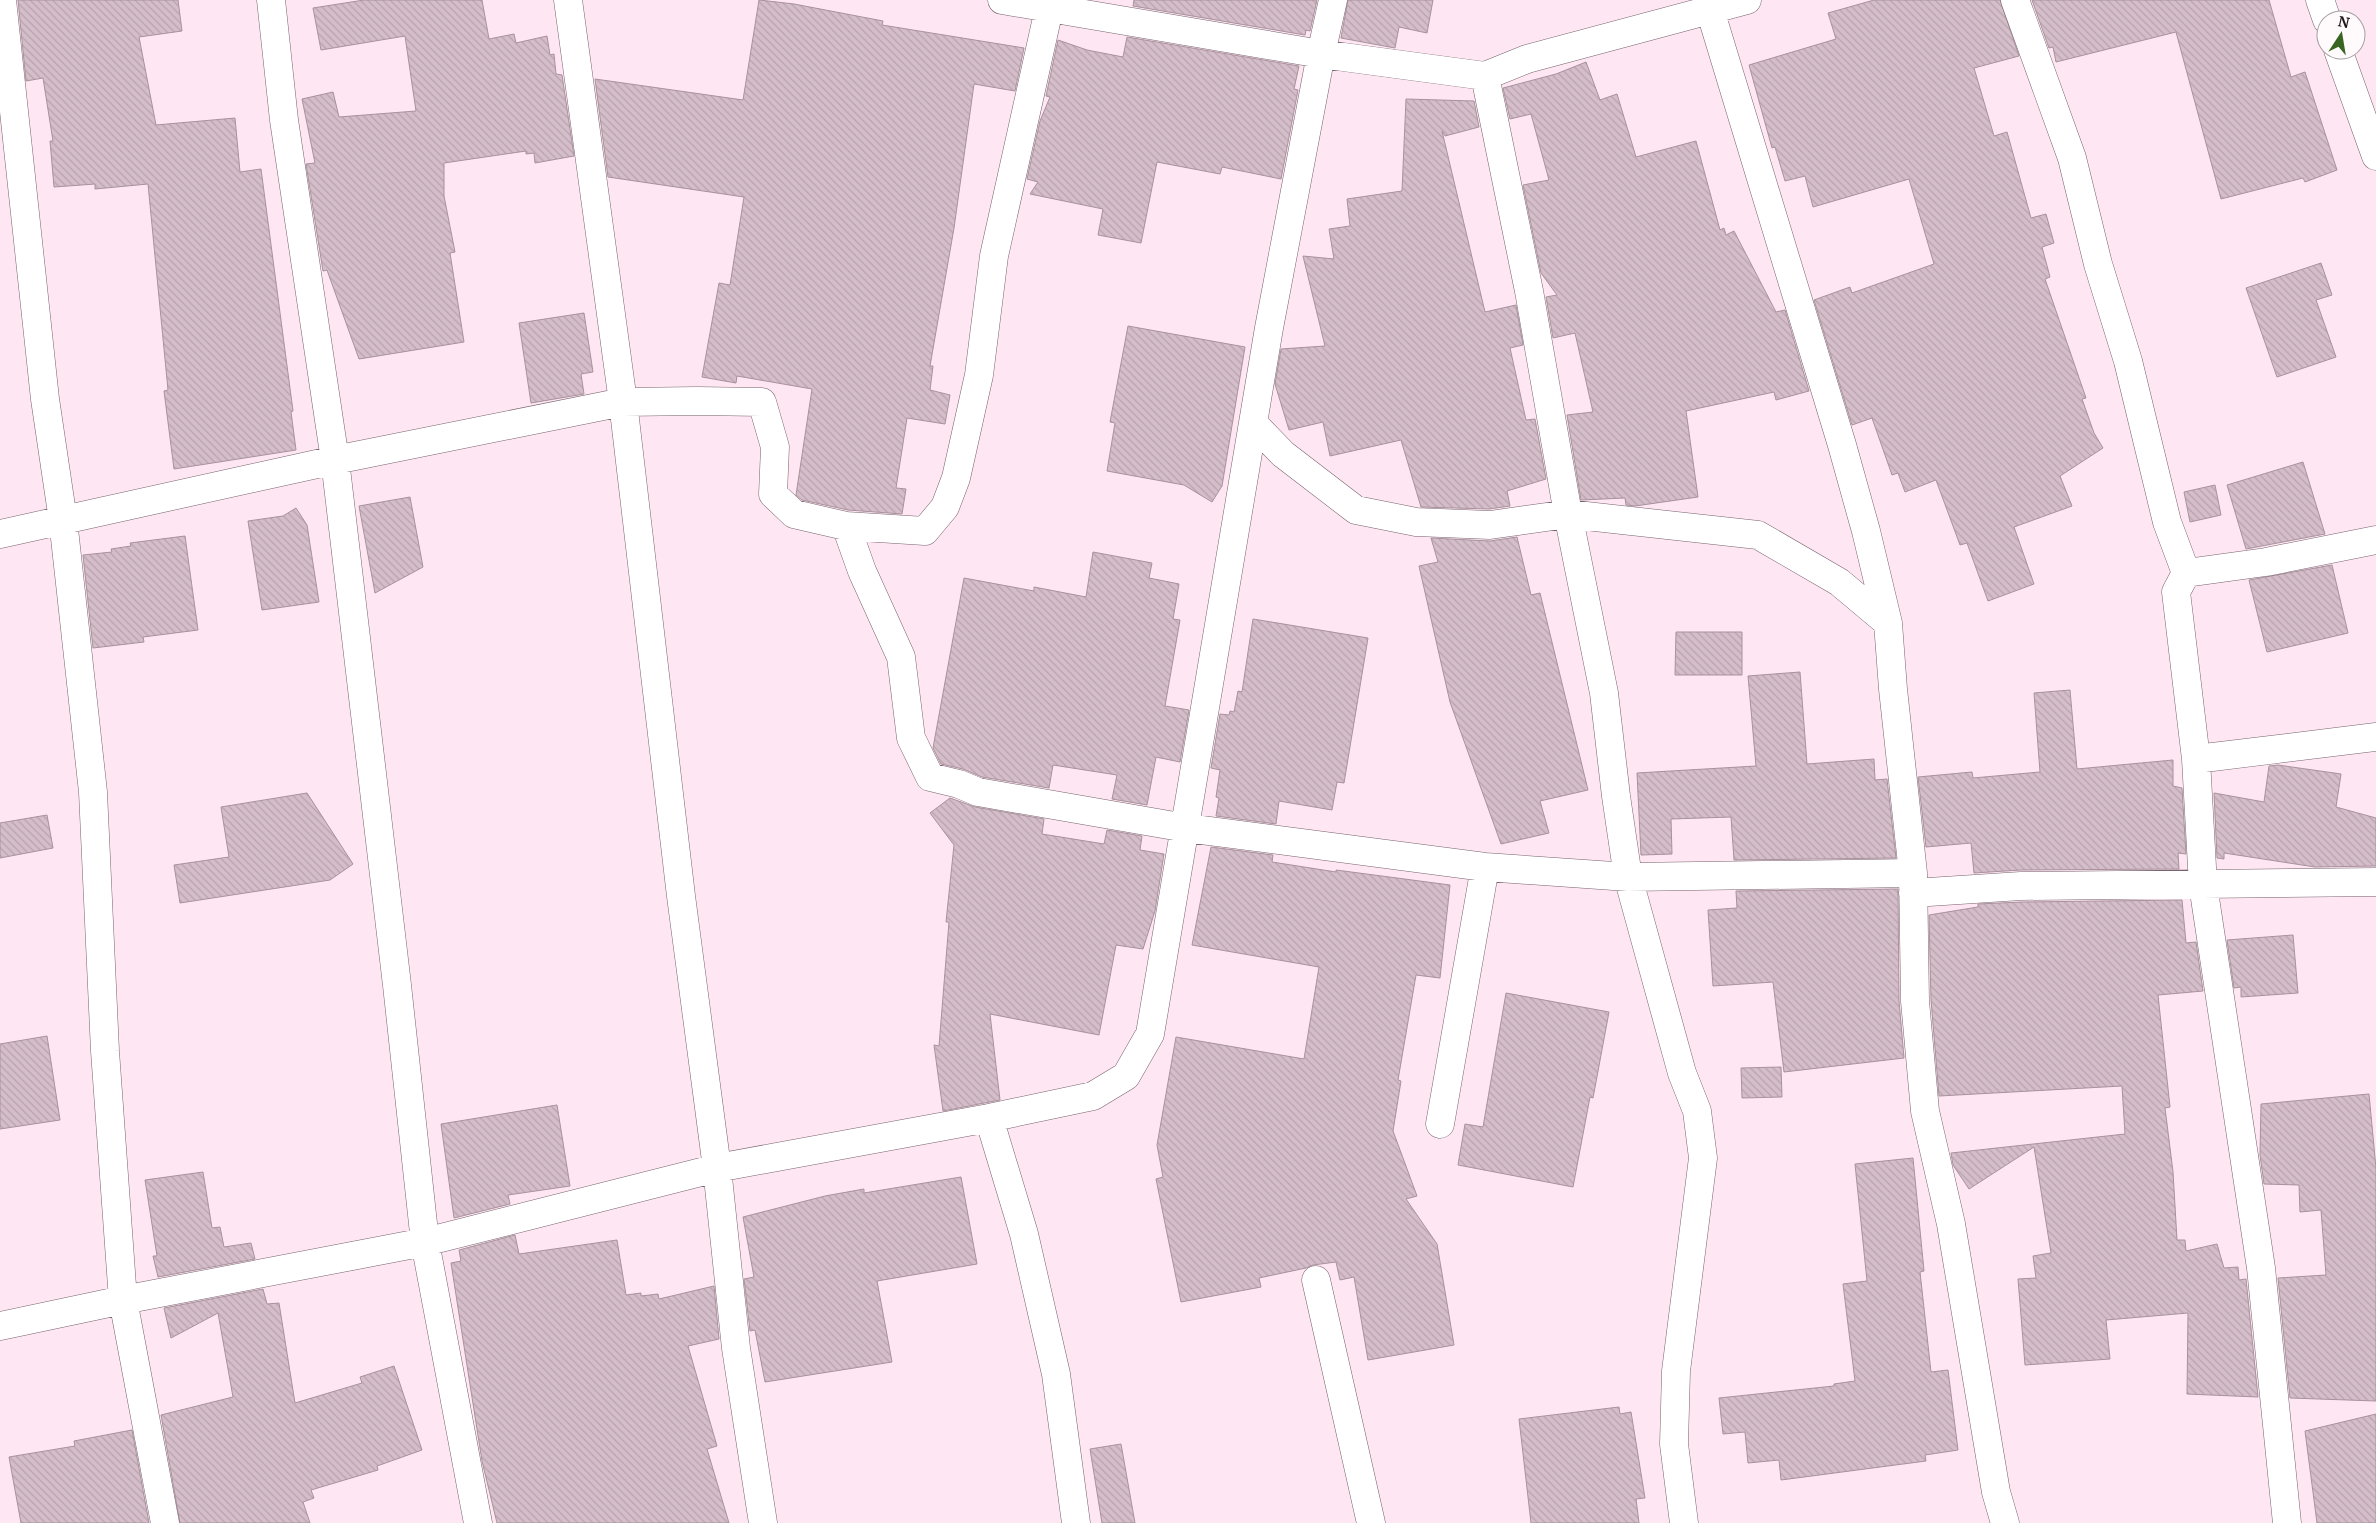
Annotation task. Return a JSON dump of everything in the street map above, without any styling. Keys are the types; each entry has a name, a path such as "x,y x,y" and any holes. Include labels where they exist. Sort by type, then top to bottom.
{"street":[{"path":"2,0 45,399 63,520 93,792 105,1051 123,1300 165,1523"},
{"path":"271,0 284,120 335,460 396,975 425,1242 478,1523"},
{"path":"568,0 623,402 680,896 717,1168 736,1348 763,1523"},
{"path":"1002,0 1050,4 1321,54 1485,76 1527,59 1708,5 1747,0"},
{"path":"0,1326 123,1300 425,1242 717,1168 989,1118 1093,1096 1126,1076 1150,1034 1269,328 1333,0"},
{"path":"2015,0 2072,158 2098,264 2128,361 2167,522 2186,573 2176,592 2196,759 2203,885 2261,1268 2287,1523"},
{"path":"0,534 335,460 623,402 698,400 762,402 775,447 773,494 794,514 846,526 925,531 945,508 956,478 980,375 994,256 1050,4"},
{"path":"1708,5 1842,445 1866,531 1888,623 1913,883 1915,1001 1925,1111 1951,1224 1996,1492 2005,1523"},
{"path":"2342,60 2376,156"},
{"path":"1485,76 1529,291 1568,514 1604,693 1628,877 1682,1073 1697,1110 1703,1158 1676,1371 1674,1444 1684,1523"},
{"path":"1254,424 1283,454 1356,510 1416,522 1490,525 1568,514 1758,536 1839,582 1888,623"},
{"path":"846,526 862,571 901,657 911,738 930,777 959,784 978,792 1186,828 1485,867 1628,877 2022,886 2376,882"},
{"path":"2186,573 2266,562 2376,540"},
{"path":"2196,759 2376,737"},
{"path":"1440,1124 1485,867"},
{"path":"989,1118 1024,1234 1056,1374 1076,1523"},
{"path":"1316,1280 1371,1523"}],"building":[{"path":"18,0 178,0 182,31 139,37 156,125 235,118 240,172 261,169 293,411 291,412 296,450 174,469 164,391 168,390 148,184 95,189 95,184 54,187 50,141 53,141 43,78 26,81"},
{"path":"364,0 482,0 489,39 514,34 516,43 547,36 550,55 554,54 556,74 562,75 574,156 535,163 534,153 526,154 526,151 444,163 444,196 455,252 450,253 464,342 359,359 327,270 323,271 306,164 315,163 302,99 333,92 339,117 416,111 405,36 321,50 313,8"},
{"path":"759,0 794,4 883,21 882,25 1024,48 1015,91 974,84 954,228 930,366 933,366 930,390 950,395 945,424 907,418 896,488 906,489 902,514 848,510 802,500 796,495 812,389 737,376 736,383 702,377 719,283 730,285 744,197 608,177 595,79 743,100"},
{"path":"1134,0 1317,0 1310,31 1306,30 1305,35 1133,6"},
{"path":"1348,0 1433,0 1427,33 1399,27 1395,48 1341,38"},
{"path":"1874,0 2000,0 2019,56 1974,68 1994,136 2007,132 2031,218 2046,214 2054,243 2042,247 2050,277 2045,279 2086,398 2082,399 2094,433 2103,448 2060,476 2072,506 2014,527 2034,584 1988,601 1967,543 1960,545 1936,480 1905,492 1898,473 1892,475 1872,418 1852,425 1814,300 1850,287 1852,293 1934,264 1909,179 1813,207 1805,176 1785,181 1775,147 1772,148 1749,65 1836,39 1828,13"},
{"path":"2032,0 2269,0 2291,77 2305,72 2337,170 2305,182 2303,178 2221,199 2176,32 2056,62 2053,47 2049,48"},
{"path":"1127,37 1299,66 1294,89 1298,90 1281,179 1222,167 1220,174 1157,162 1141,243 1098,235 1103,209 1030,194 1038,182 1027,179 1040,121 1050,97 1046,96 1058,40 1087,50 1123,57"},
{"path":"1586,62 1600,100 1617,94 1636,157 1696,141 1720,230 1724,228 1726,235 1734,231 1776,312 1785,310 1809,391 1776,400 1774,392 1686,411 1698,497 1635,506 1626,505 1625,498 1581,500 1567,415 1593,412 1575,333 1553,338 1546,297 1557,295 1541,273 1523,185 1549,180 1531,114 1510,119 1503,88 1556,74"},
{"path":"1406,99 1474,101 1479,127 1445,136 1442,131 1485,312 1516,305 1523,345 1510,348 1526,420 1535,419 1546,479 1507,491 1510,506 1489,509 1421,507 1401,440 1330,456 1323,422 1289,430 1275,384 1281,349 1325,346 1303,256 1334,259 1329,229 1350,226 1347,199 1402,191"},
{"path":"2321,263 2332,295 2316,300 2336,357 2277,377 2246,288"},
{"path":"584,313 593,372 581,374 584,394 531,403 519,323"},
{"path":"1128,326 1245,347 1222,486 1212,502 1184,485 1107,471 1115,423 1110,422"},
{"path":"2303,462 2325,534 2246,549 2227,485"},
{"path":"2215,485 2221,515 2190,522 2184,492"},
{"path":"410,497 423,567 375,593 359,506"},
{"path":"296,508 307,525 319,602 262,610 248,521 283,516"},
{"path":"185,536 198,630 143,637 144,642 93,648 83,555 112,552 111,549 131,546 130,543"},
{"path":"1517,537 1531,595 1540,593 1588,790 1540,801 1549,833 1501,844 1450,702 1419,566 1438,562 1431,538 1490,541"},
{"path":"1093,552 1152,563 1149,578 1179,584 1173,619 1180,620 1165,706 1189,710 1180,762 1156,757 1147,805 1112,799 1117,775 1053,765 1049,788 982,777 963,769 941,764 933,748 964,578 1034,591 1034,587 1086,597"},
{"path":"2332,565 2348,633 2267,652 2249,580"},
{"path":"1253,619 1368,638 1344,783 1337,782 1332,810 1279,801 1276,824 1216,816 1219,798 1216,797 1220,770 1211,768 1220,714 1229,715 1230,711 1234,712 1238,691 1242,692"},
{"path":"1676,632 1742,632 1742,675 1675,675"},
{"path":"1800,672 1807,764 1874,759 1875,780 1887,779 1896,858 1734,860 1731,817 1671,819 1672,854 1641,855 1637,773 1756,766 1748,676"},
{"path":"2070,690 2077,769 2173,760 2173,786 2182,788 2186,854 2178,853 2179,869 2021,870 1974,873 1971,843 1926,847 1918,777 1972,772 1973,778 2040,772 2034,693"},
{"path":"2278,765 2341,774 2336,807 2376,818 2376,866 2315,867 2224,853 2224,859 2217,858 2214,793 2264,802 2269,766"},
{"path":"307,793 353,864 330,880 180,903 174,865 229,857 221,807"},
{"path":"950,798 975,807 1044,819 1042,834 1104,844 1107,830 1142,836 1140,850 1164,854 1155,911 1143,949 1116,945 1099,1035 990,1014 1000,1100 943,1111 934,1045 939,1046 949,922 946,922 954,845 930,813"},
{"path":"47,815 53,848 0,858 0,823"},
{"path":"1211,847 1273,855 1272,862 1336,872 1336,870 1450,885 1440,978 1416,975 1398,1080 1401,1081 1393,1131 1417,1196 1406,1199 1437,1244 1454,1345 1368,1360 1354,1277 1340,1280 1336,1262 1313,1265 1259,1278 1261,1287 1181,1302 1156,1179 1163,1177 1157,1145 1176,1037 1304,1059 1319,967 1192,945"},
{"path":"1898,889 1899,1001 1904,1058 1784,1072 1773,982 1713,986 1708,910 1737,908 1736,891"},
{"path":"2182,900 2186,943 2196,942 2203,991 2158,995 2170,1107 2165,1108 2173,1172 2177,1240 2185,1240 2186,1251 2217,1244 2224,1268 2238,1267 2239,1280 2246,1279 2258,1397 2187,1394 2188,1313 2106,1320 2110,1359 2025,1365 2018,1279 2036,1278 2033,1256 2051,1253 2034,1147 1969,1189 1953,1165 1951,1153 2125,1134 2122,1086 1939,1096 1931,1000 1929,915 1978,907 1978,904"},
{"path":"2293,935 2298,993 2241,997 2241,987 2234,988 2227,940"},
{"path":"1506,993 1609,1012 1593,1098 1590,1097 1573,1187 1458,1165 1465,1124 1483,1127"},
{"path":"47,1036 60,1120 0,1129 0,1044"},
{"path":"1781,1067 1782,1097 1742,1098 1741,1068"},
{"path":"2369,1094 2376,1168 2376,1401 2290,1398 2278,1278 2326,1275 2321,1210 2300,1212 2299,1185 2264,1184 2260,1155 2261,1104"},
{"path":"557,1105 570,1186 508,1195 510,1204 454,1218 441,1124"},
{"path":"1913,1158 1924,1271 1920,1272 1931,1372 1948,1370 1958,1450 1925,1455 1926,1461 1781,1480 1779,1460 1748,1463 1745,1432 1723,1434 1719,1398 1834,1386 1834,1384 1855,1381 1843,1284 1867,1281 1855,1164"},
{"path":"203,1172 212,1228 220,1227 224,1247 251,1243 255,1259 158,1277 153,1256 157,1256 145,1180"},
{"path":"961,1177 977,1264 877,1281 892,1362 765,1382 755,1330 750,1331 744,1279 754,1277 743,1217 825,1196 864,1189 864,1193"},
{"path":"515,1235 519,1254 617,1240 626,1295 641,1293 641,1296 658,1294 659,1299 714,1286 719,1339 688,1346 717,1446 707,1449 729,1523 497,1523 482,1461 451,1263 461,1261 459,1250"},
{"path":"263,1289 267,1304 279,1303 295,1403 362,1383 360,1377 394,1366 422,1450 377,1466 378,1470 311,1490 314,1498 303,1502 310,1523 180,1523 161,1415 233,1397 218,1313 171,1338 164,1308"},
{"path":"1619,1407 1620,1414 1631,1412 1645,1498 1636,1499 1639,1523 1531,1523 1519,1419"},
{"path":"2376,1414 2376,1523 2317,1523 2305,1431"},
{"path":"132,1430 149,1523 21,1523 9,1457 75,1446 74,1441"},
{"path":"1121,1444 1135,1523 1102,1523 1090,1449"}]}
